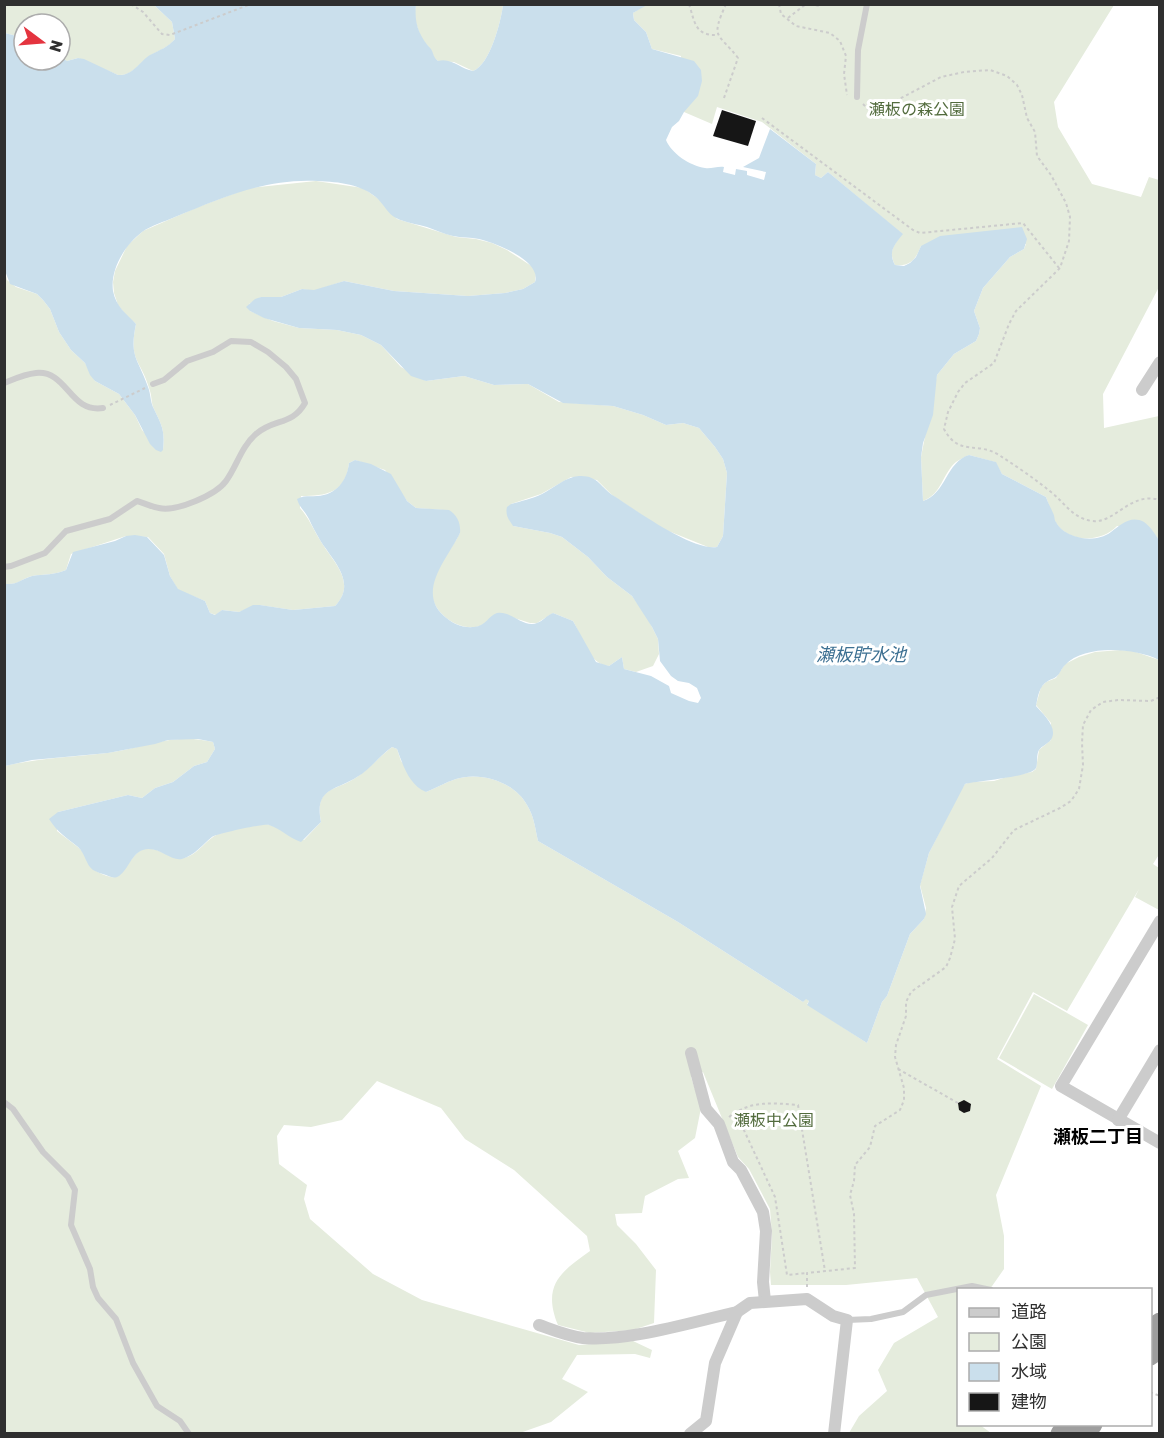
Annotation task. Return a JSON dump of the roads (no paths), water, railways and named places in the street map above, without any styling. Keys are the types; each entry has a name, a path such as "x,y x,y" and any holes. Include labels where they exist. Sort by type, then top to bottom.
{"street":[{"path":"1142,390 1160,362"},
{"path":"1160,921 1061,1086 1160,1143"},
{"path":"1118,1120 1160,1050"},
{"path":"692,1053 706,1109 719,1124 733,1162 741,1170 763,1212 766,1231 763,1282 765,1301"},
{"path":"539,1325 564,1334 585,1338 636,1335 737,1312 750,1303 807,1299 833,1316 847,1320 834,1434"},
{"path":"690,1434 706,1422 715,1363 737,1312"}],"lane":[{"path":"857,97 858,50 867,4"},
{"path":"4,567 45,553 66,531 110,519 137,501 159,509 175,508 196,501 225,484 241,452 255,434 272,424 293,418 301,411 305,403 296,379 286,367 251,342 231,341 213,352 187,361 164,380 153,384"},
{"path":"4,383 38,373 52,376 63,383 72,397 82,405 96,409 103,408"},
{"path":"4,1102 13,1109 43,1152 68,1176 75,1190 71,1225 90,1269 93,1287 98,1298 116,1319 133,1363 157,1406 180,1421 189,1434"},
{"path":"962,1288 972,1286 982,1288"},
{"path":"847,1320 871,1319 903,1312 926,1295 957,1289"}],"water":[{"name":"瀬板貯水池","path":"154,5 416,5 418,29 436,60 452,62 473,71 485,60 489,52 503,5 647,5 633,13 634,20 646,32 652,49 694,61 701,70 702,81 698,96 672,127 666,140 672,150 687,162 705,168 724,167 723,172 735,175 736,169 747,171 747,175 764,180 766,172 743,167 759,158 770,129 816,164 815,175 821,178 828,172 903,234 893,249 892,256 895,265 904,266 910,263 921,246 940,236 1022,227 1027,239 1024,249 1010,257 983,288 974,311 980,328 976,341 954,354 937,375 933,415 923,443 921,457 923,501 937,492 955,464 969,455 996,462 1002,474 1046,497 1057,525 1072,535 1098,538 1130,520 1144,522 1159,540 1159,660 1137,653 1110,650 1097,651 1074,658 1056,677 1045,683 1039,692 1036,706 1052,727 1053,736 1039,750 1036,768 1025,774 965,784 929,853 920,886 926,914 910,934 867,1043 807,1005 809,1001 806,999 803,1002 678,922 538,841 527,805 514,790 496,780 476,776 465,777 452,780 426,792 411,780 397,749 392,747 362,774 328,792 321,803 321,822 301,842 269,825 250,827 212,837 195,852 182,859 173,858 159,851 143,850 119,876 114,878 93,870 80,850 49,819 58,812 128,795 142,798 155,788 173,782 194,766 207,762 215,749 213,742 198,739 168,740 108,753 32,760 5,766 5,584 16,583 32,576 62,572 66,570 73,552 135,535 147,537 164,555 170,576 178,589 205,601 210,613 215,615 222,610 239,612 253,605 293,610 335,606 341,597 344,580 297,499 324,495 335,490 346,476 349,463 355,460 371,464 391,474 407,501 416,508 449,510 456,517 460,533 437,574 433,596 436,606 451,621 462,626 474,627 482,625 494,614 502,613 532,624 553,613 573,621 596,662 609,666 622,657 624,669 651,676 669,686 671,693 689,701 698,703 701,698 697,688 671,676 660,661 658,639 632,596 562,537 513,526 507,512 507,507 511,504 538,496 569,478 591,477 614,496 679,536 706,547 717,547 723,536 727,473 723,459 699,428 683,423 666,425 613,406 563,403 528,384 494,385 464,376 426,381 411,376 381,345 361,335 337,330 299,328 264,318 246,307 261,297 281,297 302,289 314,290 344,281 394,291 468,296 505,293 523,289 535,282 532,267 516,254 487,241 453,236 400,220 365,190 326,181 299,181 262,186 210,203 146,230 136,237 120,258 114,274 113,291 119,306 136,324 134,351 162,428 164,443 161,452 150,444 135,415 119,394 95,381 90,375 85,363 71,350 59,332 50,309 43,300 37,294 10,284 4,268 5,33 12,35 12,72 72,72 72,60 78,58 123,75 132,71 150,55 175,39 172,22"}],"district":[{"name":"瀬板二丁目","path":"1098,1137"}],"park label":[{"name":"瀬板の森公園","path":"917,109"},
{"name":"瀬板中公園","path":"774,1120"}]}
